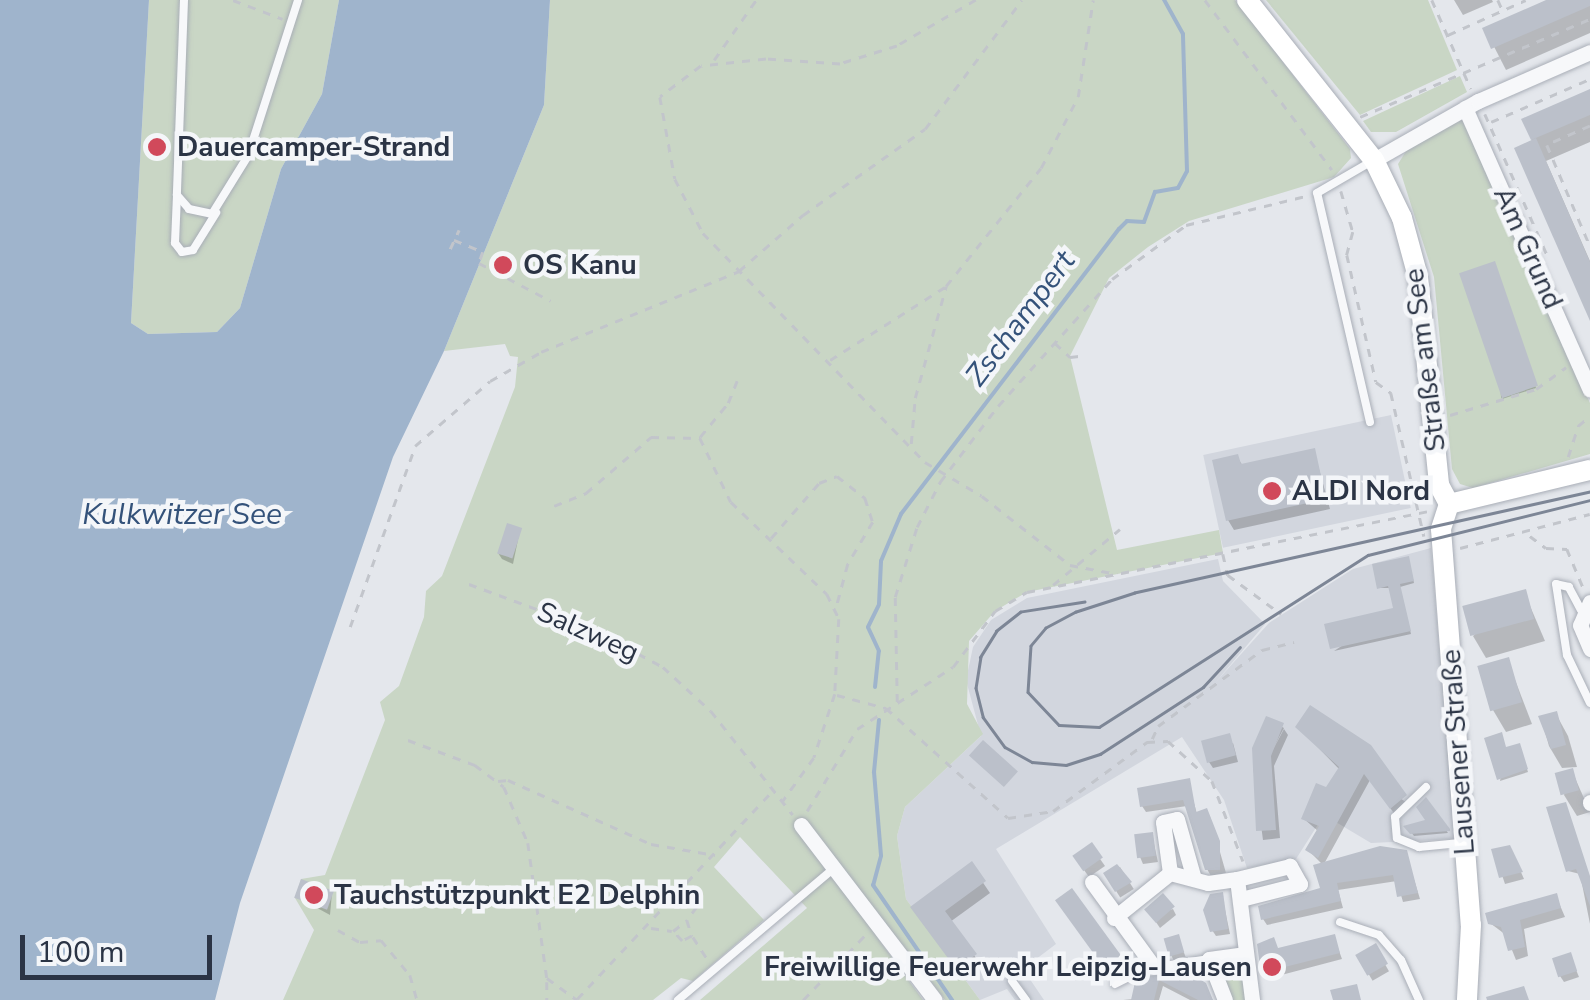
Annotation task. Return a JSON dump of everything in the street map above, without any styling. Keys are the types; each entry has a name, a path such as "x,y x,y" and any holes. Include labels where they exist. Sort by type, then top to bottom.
{"main road":[{"name":"Straße am See","path":"1247,0 1374,160 1413,254 1435,422 1439,485 1449,504"},
{"path":"1449,504 1590,470"},
{"name":"Lausener Straße","path":"1449,504 1442,537 1471,925 1466,1000"}],"street":[{"path":"1374,160 1472,104 1590,52"},
{"name":"Am Grund","path":"1472,104 1590,390"},
{"path":"1587,605 1590,649"},
{"path":"1170,872 1163,822 1177,819 1194,879"},
{"path":"801,825 934,1000"},
{"path":"1170,872 1194,879 1242,878 1290,866 1300,884 1241,898"},
{"path":"1114,918 1170,872"},
{"path":"1242,878 1252,1000"},
{"path":"1092,882 1114,918 1154,967"},
{"path":"1224,1000 1210,958 1250,956"}],"lane":[{"path":"184,0 175,243 182,252 194,250 248,156 298,0"},
{"path":"1370,422 1317,193 1374,160"},
{"path":"177,196 200,214 218,210"},
{"path":"1587,605 1569,587 1556,584 1567,655 1590,703"},
{"path":"1426,788 1394,817 1397,838 1418,847 1465,843"},
{"path":"678,1000 833,869"},
{"path":"1340,922 1380,935 1401,960 1419,1000"},
{"path":"1115,984 1154,967 1210,958"},
{"path":"1012,981 1026,1000"}],"path":[{"path":"233,0 290,22"},
{"path":"247,6 249,0"},
{"path":"756,0 712,62 660,97 683,202 739,271 944,476 982,496 1070,565 1118,574"},
{"path":"712,62 840,64 897,46 976,0"},
{"path":"350,626 414,446 490,381 541,352 739,271 803,216 925,129 1022,0"},
{"path":"829,361 946,286 1041,168 1078,98 1093,0"},
{"path":"1205,0 1321,147 1338,182 1353,232 1347,255 1376,382 1392,393 1425,541"},
{"path":"1432,0 1472,104 1490,122 1551,266"},
{"path":"1498,0 1503,11"},
{"path":"1447,36 1526,0"},
{"path":"1344,124 1590,19"},
{"path":"1490,122 1590,79"},
{"path":"1590,126 1546,145 1590,246"},
{"path":"898,702 896,597 916,527 944,476 1054,342 1112,279 1186,225 1317,193"},
{"path":"450,250 459,230"},
{"path":"454,240 484,252 479,263 551,300"},
{"path":"910,446 916,398 946,286"},
{"path":"1054,342 1070,357 1079,356"},
{"path":"1435,422 1536,389 1577,361"},
{"path":"700,438 728,403 737,381"},
{"path":"1551,482 1578,426 1590,416"},
{"path":"554,506 586,492 650,437 700,438"},
{"path":"700,438 732,502 836,606"},
{"path":"770,538 819,483 837,476 865,498 873,522 848,564 836,606 835,694 814,758 782,802"},
{"path":"801,825 857,729 953,667 994,612 1027,592 1419,512"},
{"path":"1454,550 1528,535 1590,514"},
{"path":"1052,586 1070,565 1120,529"},
{"path":"1528,535 1546,548 1567,549 1587,605"},
{"path":"1222,553 1228,576 1281,614"},
{"name":"Salzweg","path":"470,584 596,631 663,667 711,710 801,825"},
{"path":"835,694 886,708 988,806 1022,820 1052,811 1151,740 1158,726 1262,650 1294,642"},
{"path":"408,740 475,766 496,782 518,812 528,844 546,1000"},
{"path":"1151,740 1175,744 1207,774 1242,878"},
{"path":"496,782 508,780 651,844 715,855"},
{"path":"546,978 576,1000 648,929 772,790"},
{"path":"648,929 673,931 687,920 698,907 687,887"},
{"path":"687,920 692,936 715,971"},
{"path":"803,1000 875,924"},
{"path":"338,930 360,942 381,940 410,974 417,1000"},
{"path":"673,931 682,941 692,936"}],"shaded area":[{"path":"1391,415 1411,508 1223,548 1203,455"},
{"path":"1431,548 1455,839 1371,843 1324,815 1296,859 1247,868 1224,800 1182,737 996,849 1056,944 1023,969 1044,1000 1015,1000 1007,989 980,1000 906,899 897,836 905,807 981,736 966,680 973,647 991,620 1027,598 1218,559 1223,581 1265,624 1215,683 1269,623 1353,569"}],"green space":[{"path":"149,0 339,0 322,94 281,169 240,308 217,332 148,334 131,323"},
{"path":"550,0 1235,0 1350,149 1351,158 1334,177 1189,221 1148,247 1109,278 1070,356 1117,550 1219,530 1223,553 1027,592 995,611 969,641 967,704 983,734 905,807 897,836 906,899 980,1000 945,1000 870,903 877,937 923,1000 700,1000 807,908 740,837 714,867 764,920 693,981 681,978 653,1000 283,1000 314,930 295,898 301,879 325,875 385,720 380,702 399,686 424,617 426,591 442,576 515,387 518,357 510,356 505,344 444,351 544,105"},
{"path":"1266,0 1428,0 1457,70 1360,115"},
{"path":"1460,76 1467,92 1396,132 1371,132 1363,121"},
{"path":"1463,114 1590,403 1590,454 1473,488 1460,484 1452,469 1434,277 1398,164 1408,148"},
{"path":"1218,963 1240,964 1246,1000 1229,1000"}],"water":[{"name":"Kulkwitzer See","path":"0,0 149,0 131,323 148,334 217,332 240,308 281,169 322,94 339,0 550,0 544,105 444,351 393,457 240,903 215,1000 0,1000"}],"building":[{"path":"1546,0 1590,0 1590,6 1491,49 1482,28"},
{"path":"1590,89 1590,115 1531,140 1521,119"},
{"path":"1536,138 1590,262 1590,321 1514,148"},
{"path":"1495,261 1538,386 1502,398 1459,273"},
{"name":"ALDI Nord","path":"1315,448 1326,499 1226,521 1212,460 1238,454 1241,464"},
{"path":"507,523 522,528 512,558 497,553"},
{"path":"1409,556 1414,581 1400,584 1411,631 1330,649 1324,624 1393,608 1388,586 1377,589 1372,564"},
{"path":"1526,589 1534,619 1470,636 1462,606"},
{"path":"1509,657 1522,702 1490,711 1477,666"},
{"path":"1310,705 1371,745 1407,795 1390,809 1364,774 1318,858 1305,850 1319,826 1301,819 1316,783 1326,787 1339,767 1295,727"},
{"path":"1557,711 1566,745 1551,749 1538,716"},
{"path":"1266,716 1284,723 1271,756 1276,830 1256,831 1252,748"},
{"path":"1502,732 1506,747 1520,743 1528,769 1497,780 1484,738"},
{"path":"1230,733 1236,755 1207,763 1201,741"},
{"path":"983,740 1018,771 1004,787 969,756"},
{"path":"1573,768 1579,790 1561,795 1555,773"},
{"path":"1190,778 1196,812 1207,808 1220,841 1220,870 1205,870 1183,800 1140,807 1137,788"},
{"path":"1426,797 1450,831 1410,834 1403,826 1425,820 1416,807"},
{"path":"1566,802 1590,876 1590,906 1576,869 1566,872 1546,807"},
{"path":"1153,832 1156,856 1137,858 1134,834"},
{"path":"1092,842 1103,858 1083,871 1072,856"},
{"path":"1510,845 1523,872 1499,878 1491,849"},
{"path":"1380,846 1407,850 1418,893 1397,897 1393,875 1337,883 1341,901 1261,920 1258,906 1320,888 1313,865"},
{"path":"972,861 986,881 945,911 977,954 956,969 910,907"},
{"path":"1117,864 1132,882 1115,892 1103,873"},
{"name":"Tauchstützpunkt E2 Delphin","path":"301,879 334,891 327,910 294,898"},
{"path":"1072,888 1125,962 1108,974 1055,900"},
{"path":"1223,892 1228,929 1210,932 1203,910 1210,894"},
{"path":"1163,893 1175,907 1156,923 1144,909"},
{"path":"1557,893 1561,908 1520,920 1525,947 1508,951 1501,927 1488,924 1485,913"},
{"path":"1179,934 1184,952 1169,957 1164,938"},
{"path":"1335,934 1340,953 1261,973 1257,944 1274,937 1278,948"},
{"path":"1376,943 1388,964 1367,976 1355,955"},
{"path":"1571,952 1577,971 1558,977 1552,958"},
{"path":"1188,972 1206,983 1213,1000 1198,1000 1159,980 1154,1000 1131,1000 1135,982 1147,976"},
{"path":"1357,984 1361,1000 1333,1000 1330,990"},
{"path":"1524,986 1529,1000 1486,997"}],"waterway":[{"name":"Zschampert","path":"875,687 879,651 868,627 879,604 881,561 901,514 1119,229 1127,221 1144,222 1155,192 1178,188 1187,171 1183,34 1164,0"},
{"name":"Zschampert","path":"879,720 874,772 881,856 873,885 952,1000"}],"tram line":[{"path":"1590,492 1135,593 1076,612 1046,628 1031,646 1028,692 1059,725 1099,727 1368,555 1590,500"},
{"path":"1085,602 1021,612 997,631 981,657 976,688 983,717 1005,747 1032,762 1066,765 1100,754 1203,687 1240,647"}],"place":[{"name":"Dauercamper-Strand","path":"157,147"},
{"name":"OS Kanu","path":"503,265"},
{"name":"ALDI Nord","path":"1272,491"},
{"name":"Tauchstützpunkt E2 Delphin","path":"314,895"},
{"name":"Freiwillige Feuerwehr Leipzig-Lausen","path":"1272,967"}]}
